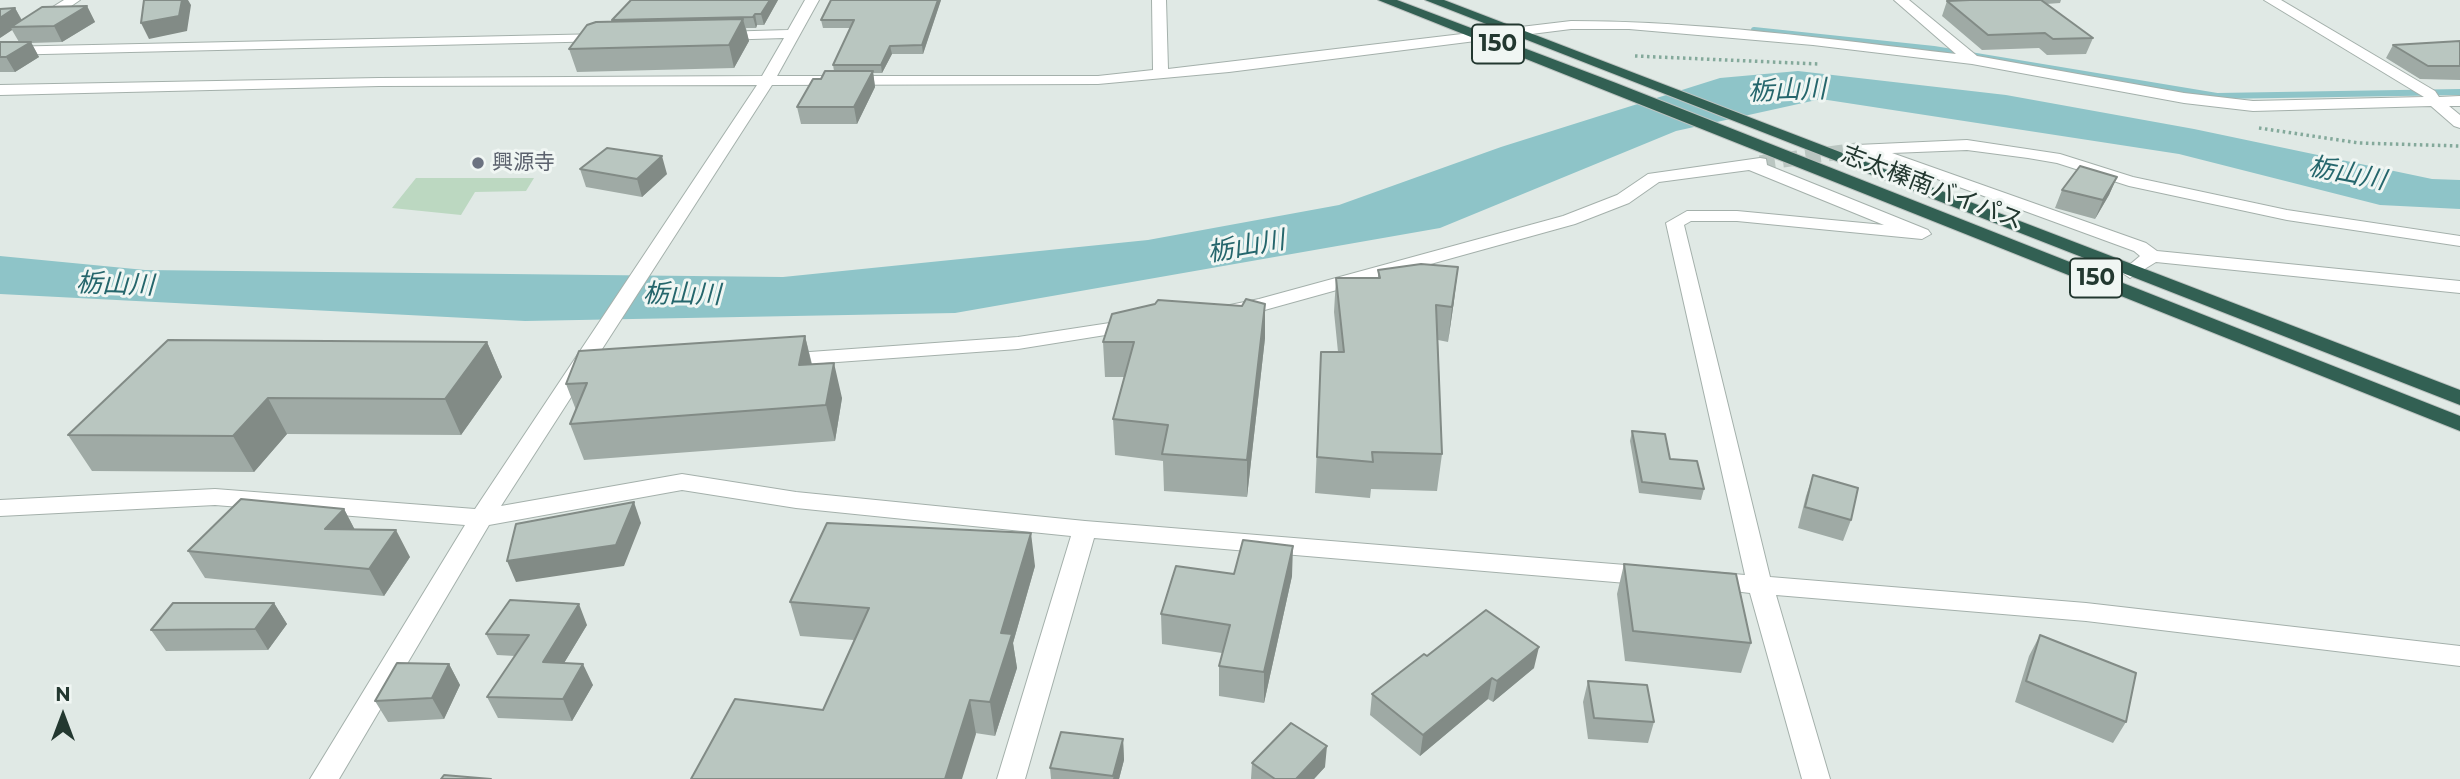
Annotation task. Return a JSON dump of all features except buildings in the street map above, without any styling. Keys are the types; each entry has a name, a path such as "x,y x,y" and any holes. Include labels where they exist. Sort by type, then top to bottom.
{"highway":[{"name":"志太榛南バイパス","path":"1385,0 1611,86 2460,424"},
{"name":"志太榛南バイパス","path":"1432,0 2460,398"}],"street":[{"path":"0,49 73,0"},
{"path":"324,779 481,518 592,365 658,246 766,81 812,0"},
{"path":"1159,0 1161,75"},
{"path":"1901,0 1967,56"},
{"path":"2271,0 2430,94 2435,102 2460,123"},
{"path":"0,90 379,82 1098,80 1161,75 1571,25 1629,25 1967,56 2184,98 2253,106 2460,101"},
{"path":"708,36 792,34"},
{"path":"0,49 625,38"},
{"path":"2460,241 2287,215 2129,181 2060,159 2028,153 1967,145 1861,149 2024,204 2140,247 2152,256 2460,287"},
{"path":"1221,312 1261,305 1569,220 1623,200 1654,177 1755,164 1922,234 1737,216 1687,216 1675,223 1760,585 1816,779"},
{"path":"2130,272 2152,256"},
{"path":"763,362 1018,343 1154,322"},
{"path":"0,508 215,497 481,518 682,482 796,500 1085,529 2086,612 2460,656"},
{"path":"1011,779 1085,529"}],"green space":[{"path":"416,178 534,178 526,191 475,192 461,215 392,208"}],"water":[{"name":"栃山川","path":"1798,71 2006,95 2194,129 2432,179 2460,180 2460,209 2380,205 2179,154 1821,99 1676,131 1440,228 955,313 525,321 0,294 0,256 145,270 783,277 1148,240 1339,205 1501,147 1720,78"}],"waterway":[{"path":"1754,30 1934,49 2217,96 2460,92"}],"tunnel":[{"path":"1760,163 1857,150"}],"place":[{"name":"興源寺","path":"478,163"}]}
